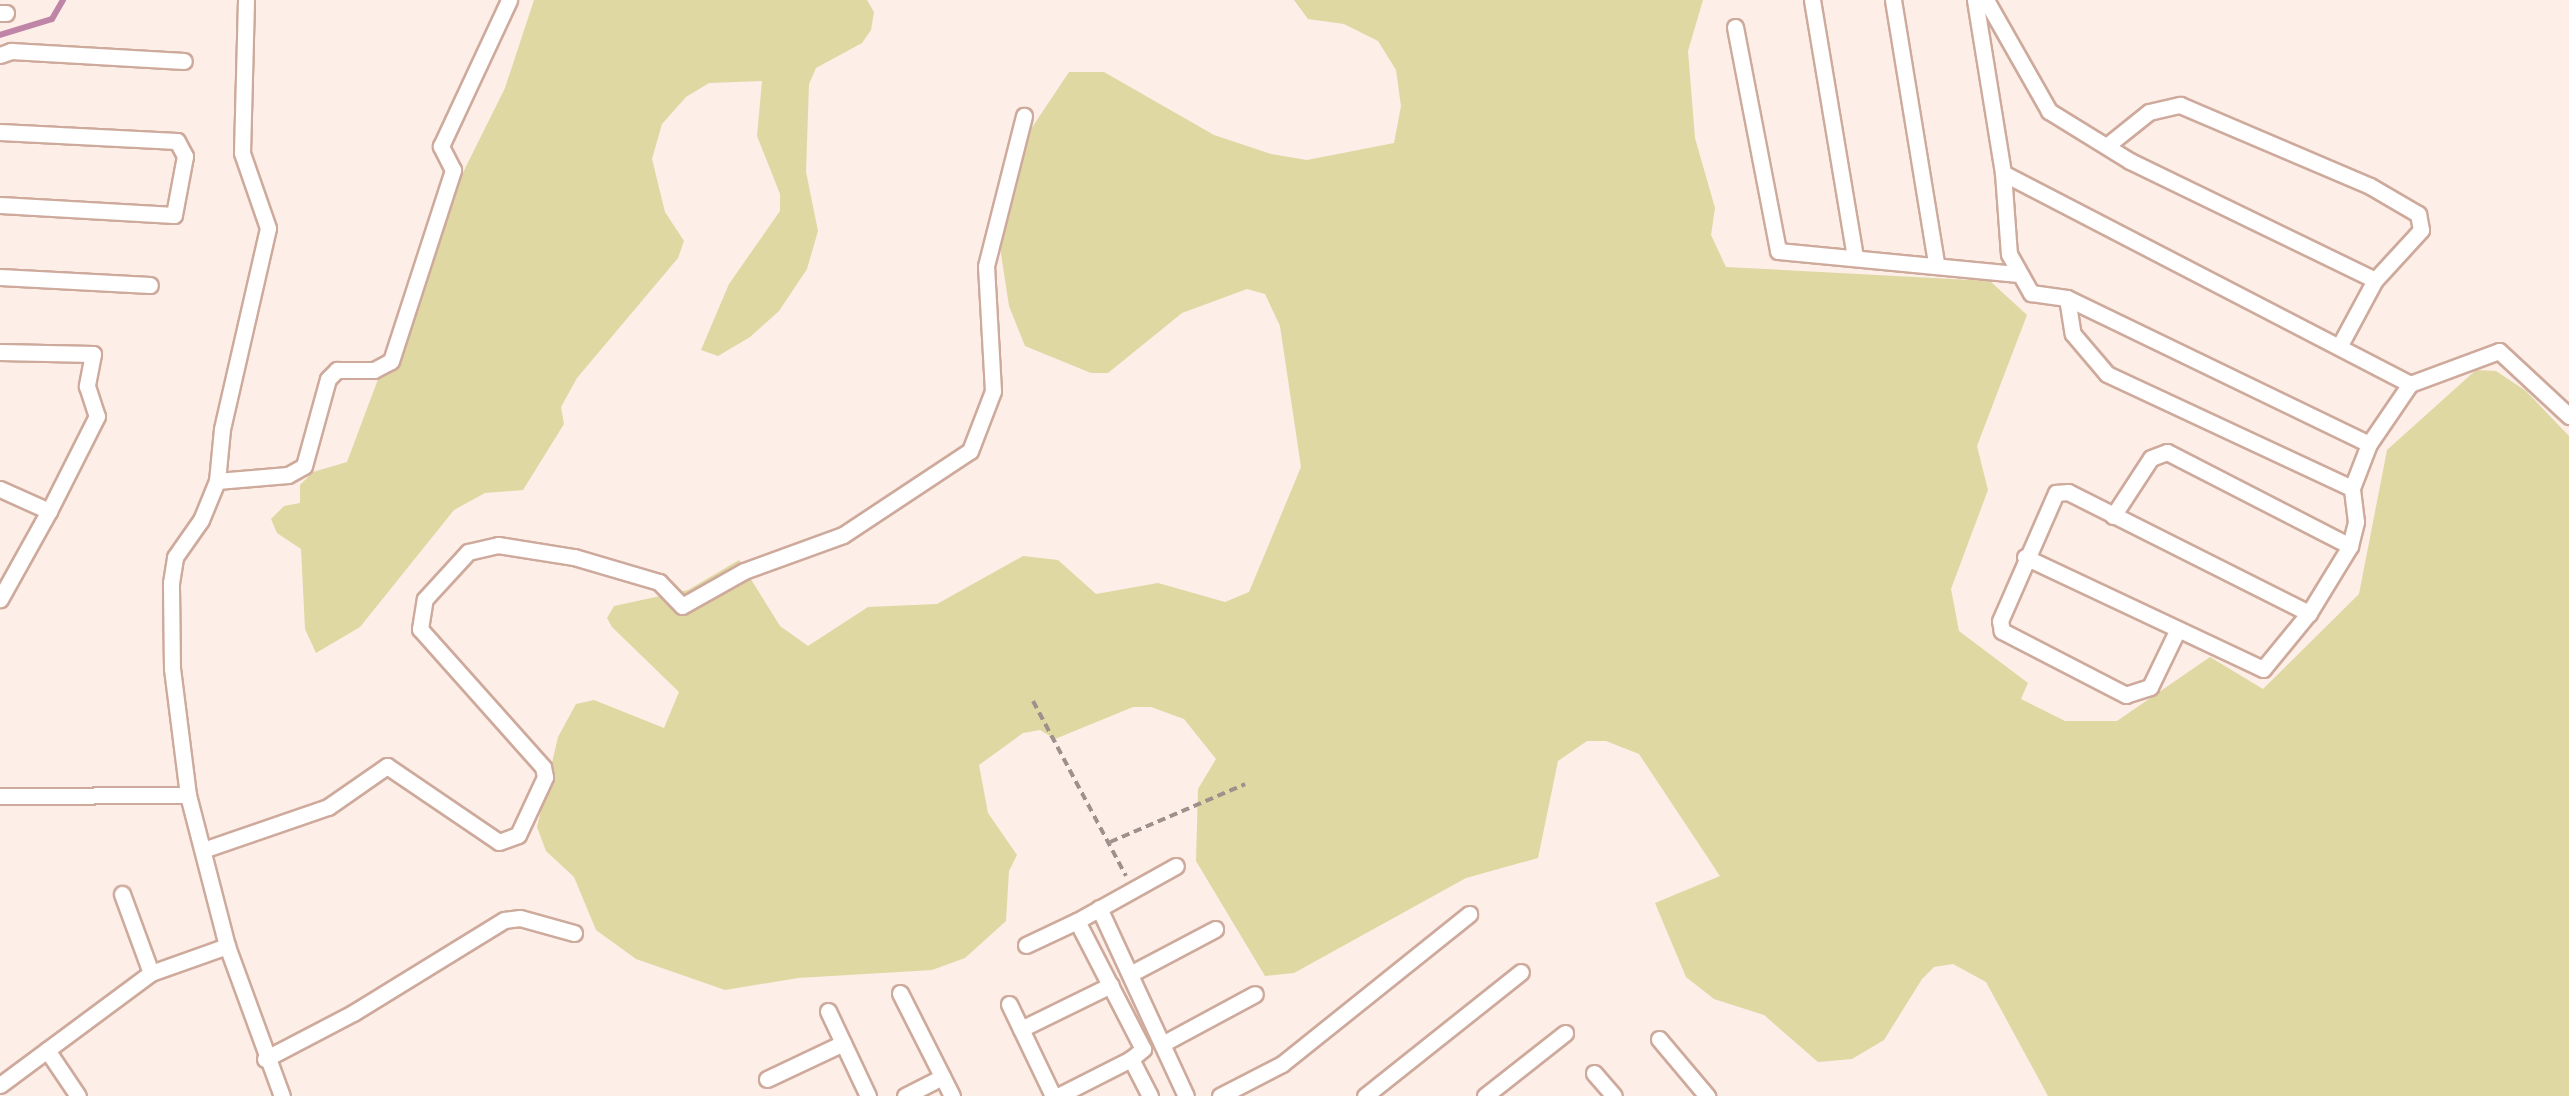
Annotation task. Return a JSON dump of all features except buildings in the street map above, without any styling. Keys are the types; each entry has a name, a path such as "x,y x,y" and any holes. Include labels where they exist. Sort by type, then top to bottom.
{"street":[{"path":"246,0 242,153 268,228 222,429 217,481 201,520 174,557 170,583 172,669 188,795 227,946 265,1059 282,1096"},
{"path":"217,481 288,475 304,466 328,378 337,370 374,370 391,362 453,170 441,146 509,0"},
{"path":"1812,0 1855,257"},
{"path":"1892,0 1936,264"},
{"path":"1975,0 2016,274 2031,293 2068,298 2369,444"},
{"path":"1986,0 2049,111 2374,280"},
{"path":"1735,26 1773,242 1782,255 1855,257 2016,274"},
{"path":"0,55 11,50 184,61"},
{"path":"2109,144 2150,112 2180,104 2370,186 2418,214 2422,224 2374,280 2340,345"},
{"path":"204,850 328,807 388,766 499,842 518,834 545,778 543,766 420,629 425,599 468,552 498,545 574,556 659,582 682,606 744,571 843,534 970,451 994,391 986,266 1024,116"},
{"path":"0,132 177,141 186,156 174,215 0,205"},
{"path":"2003,173 2080,218 2340,345 2410,384"},
{"path":"0,277 150,285"},
{"path":"2068,298 2073,334 2107,374 2352,488"},
{"path":"2025,557 2176,632 2264,670 2309,613 2350,546 2356,522 2352,488 2369,444 2410,384 2499,351 2569,416"},
{"path":"0,352 94,354 87,386 97,416 0,600"},
{"path":"2114,516 2150,458 2167,452 2350,546"},
{"path":"0,488 48,511"},
{"path":"2176,632 2150,687 2126,695 2010,638 2000,621 2056,493 2114,516 2309,613"},
{"path":"0,796 188,795"},
{"path":"1026,945 1176,866"},
{"path":"122,894 151,973"},
{"path":"1100,908 1186,1096"},
{"path":"1220,1096 1282,1064 1469,914"},
{"path":"265,1059 353,1014 504,920 520,918 574,933"},
{"path":"1009,1004 1056,1096 1144,1049 1077,921"},
{"path":"1132,972 1215,929"},
{"path":"0,1086 151,973 227,946"},
{"path":"1365,1096 1521,972"},
{"path":"1021,1029 1110,986"},
{"path":"900,993 952,1096"},
{"path":"1164,1043 1254,994"},
{"path":"828,1011 868,1096"},
{"path":"1484,1096 1565,1033"},
{"path":"1658,1039 1707,1096"},
{"path":"768,1079 843,1043"},
{"path":"47,1050 78,1096"},
{"path":"1131,1059 1150,1096"},
{"path":"1594,1073 1614,1096"},
{"path":"904,1096 942,1077"}],"path":[{"path":"1033,701 1132,889"},
{"path":"1110,842 1245,784"}],"shaded area":[{"path":"534,0 867,0 874,12 871,30 862,43 816,68 809,84 806,172 818,231 807,269 779,311 750,337 718,356 701,350 729,284 780,211 780,194 757,136 762,81 709,83 686,97 662,124 652,159 665,212 684,241 678,258 577,378 561,407 564,424 523,490 485,493 454,510 360,627 316,653 305,629 301,549 277,533 271,519 284,506 300,503 300,485 313,472 347,462 432,235 505,88"},
{"path":"1294,0 1703,0 1688,51 1695,138 1715,208 1711,235 1726,267 1990,281 2027,315 1977,446 1988,490 1951,589 1959,631 2028,683 2021,699 2065,721 2117,721 2210,657 2263,689 2359,594 2387,450 2476,370 2496,371 2526,391 2569,436 2569,1096 2048,1096 1986,982 1953,964 1934,967 1922,979 1884,1040 1852,1059 1818,1062 1764,1015 1714,999 1686,977 1655,903 1720,876 1639,754 1606,741 1587,741 1558,761 1538,858 1466,878 1294,973 1265,976 1196,861 1198,789 1216,759 1184,719 1151,707 1133,707 1055,739 1040,730 1023,733 979,765 988,813 1017,855 1009,871 1006,921 965,958 932,970 798,978 725,990 636,959 596,930 574,877 546,851 537,827 558,737 576,704 594,700 664,728 679,692 612,627 607,618 614,606 688,590 739,560 780,626 808,646 868,607 937,604 1023,556 1058,560 1096,594 1158,583 1225,602 1249,592 1301,467 1280,326 1265,294 1247,289 1182,313 1108,373 1091,373 1025,346 1009,306 999,241 1029,132 1069,72 1104,72 1214,135 1271,154 1307,160 1394,143 1401,106 1396,70 1378,41 1344,24 1308,19"}],"waterway":[{"path":"0,35 52,19 63,0"}]}
